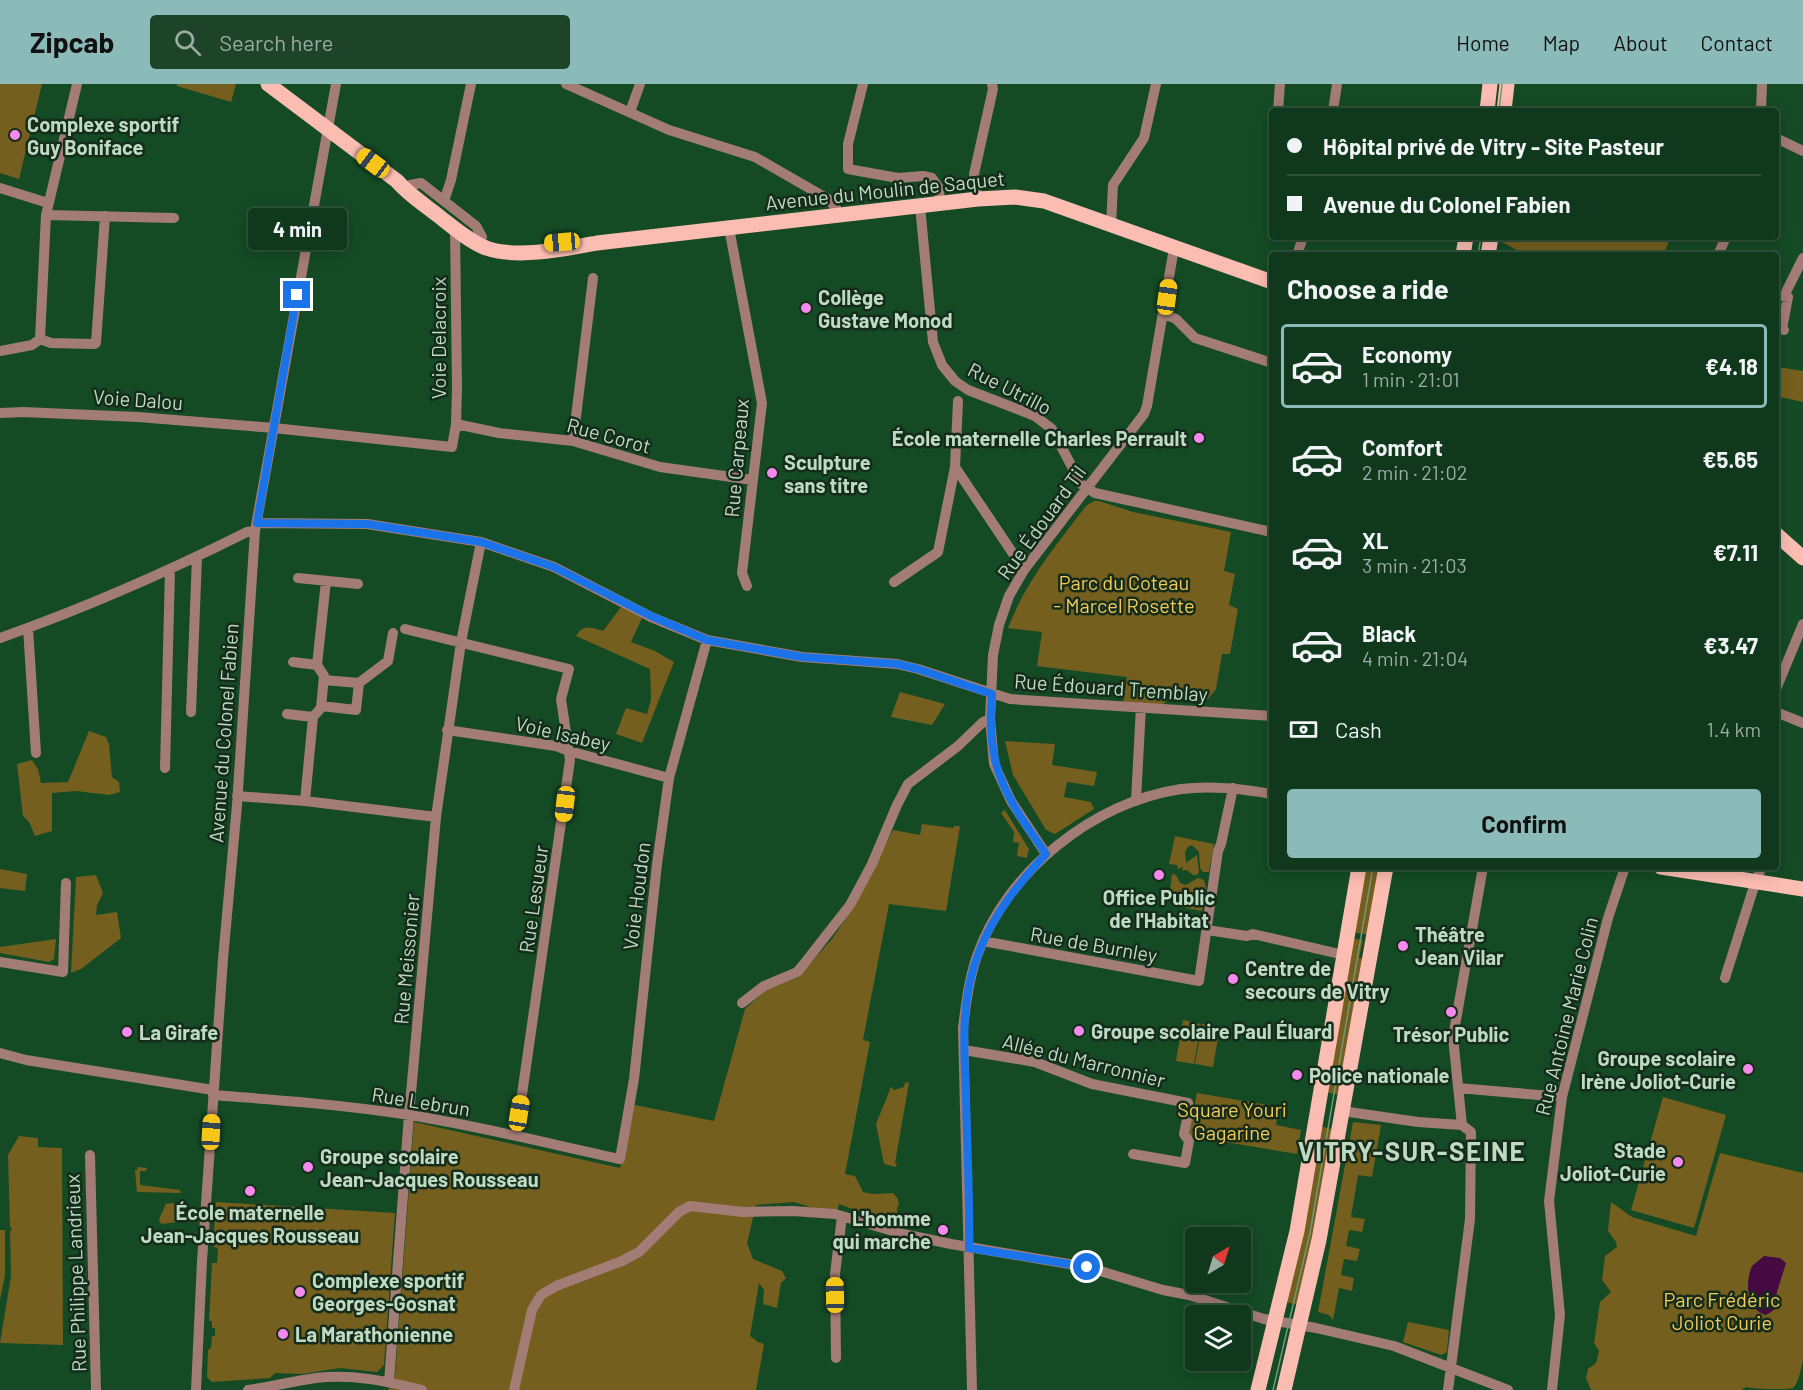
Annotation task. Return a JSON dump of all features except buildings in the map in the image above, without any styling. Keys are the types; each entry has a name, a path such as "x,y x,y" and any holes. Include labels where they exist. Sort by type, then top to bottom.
{"main road":[{"name":"Avenue du Moulin de Saquet","path":"268,84 403,183 482,237 496,243 518,246 568,241 597,243"},
{"path":"1487,108 1490,84"},
{"path":"1504,108 1507,84"},
{"name":"Avenue du Moulin de Saquet","path":"403,183 405,190 455,228 479,244 500,252 563,249 838,215 1015,197 1037,200 1269,281"},
{"path":"1779,535 1803,549"},
{"path":"1779,536 1803,558"},
{"path":"1258,1390 1297,1231 1358,870"},
{"path":"1284,1390 1319,1240 1385,870"},
{"path":"1705,870 1759,874 1803,889"}],"street":[{"path":"40,339 46,215 77,84"},
{"name":"Avenue du Colonel Fabien","path":"196,1390 213,1093 256,527 336,84"},
{"path":"444,201 452,180 471,84"},
{"path":"566,84 676,133 755,157 828,199 834,205 838,215"},
{"path":"630,112 640,84"},
{"path":"863,84 848,144 848,169 898,178 923,176 932,178 939,188 940,204"},
{"path":"978,199 974,174 993,89 992,84"},
{"path":"1111,225 1113,185 1144,138 1156,84"},
{"path":"1278,108 1280,84"},
{"path":"1334,108 1337,84"},
{"path":"1761,108 1762,84"},
{"path":"1779,139 1803,151"},
{"path":"403,183 421,183 477,226 482,237"},
{"path":"0,188 48,203"},
{"name":"Rue Utrillo","path":"920,206 933,342 942,365 955,381 968,390 1035,416 1052,429 1080,484 1087,489"},
{"path":"46,215 174,218"},
{"path":"40,339 51,343 96,343 99,334 105,216"},
{"name":"Voie Delacroix","path":"452,447 458,388 455,228"},
{"name":"Rue Carpeaux","path":"729,228 762,403 742,573 747,586"},
{"name":"Rue Édouard Til","path":"1046,854 1001,782 993,755 990,719 993,655 999,626 1009,597 1024,570 1148,406 1174,248"},
{"path":"1787,290 1803,258"},
{"path":"573,441 592,278"},
{"path":"1779,296 1788,297 1782,329 1784,330"},
{"path":"1164,314 1176,319 1194,338 1269,362"},
{"path":"0,351 32,345 40,339"},
{"path":"894,582 938,552 955,467 958,401"},
{"name":"Voie Dalou","path":"0,413 93,414 274,428 452,447"},
{"name":"Rue Corot","path":"456,424 499,433 573,441 660,467 753,480"},
{"path":"955,467 1024,570"},
{"path":"1087,489 1106,497 1269,531"},
{"name":"Rue Édouard Tremblay","path":"0,638 63,616 170,570 256,527 367,524 481,542 554,567 651,616 707,640 802,657 897,664 1010,699 1269,716"},
{"name":"Rue Meissonier","path":"389,1382 409,1115 436,817 461,642 481,542"},
{"path":"1779,544 1803,564"},
{"path":"191,712 197,557"},
{"path":"165,768 170,570"},
{"path":"298,578 358,584"},
{"path":"305,801 313,717 321,706 324,680 317,665 326,580"},
{"path":"1779,681 1803,624"},
{"path":"28,628 36,753"},
{"path":"405,629 461,642"},
{"path":"324,680 359,683 388,661 393,633"},
{"name":"Voie Houdon","path":"620,1160 634,1079 657,864 669,778 707,640"},
{"name":"Rue Lesueur","path":"461,642 569,669 561,699 570,760 516,1136"},
{"path":"293,662 317,665"},
{"path":"321,706 356,710 359,683"},
{"path":"1136,800 1141,708"},
{"path":"1779,713 1803,723"},
{"path":"286,714 313,717"},
{"path":"742,1003 764,986 797,972 850,905 873,864 908,784 990,719"},
{"name":"Voie Isabey","path":"447,730 556,746 669,778"},
{"path":"1233,788 1218,851 1207,930 1247,936 1253,934 1344,955"},
{"path":"972,1390 963,1028 970,980 983,941 1012,894 1046,854 1069,835 1107,813 1136,800 1180,789 1233,788 1269,794"},
{"path":"237,796 305,801 436,817"},
{"path":"1462,1125 1453,1038 1483,870"},
{"name":"Rue Antoine Marie Colin","path":"1552,1390 1560,1315 1549,1201 1562,1097 1608,918 1624,870"},
{"path":"1725,978 1759,874"},
{"path":"0,962 63,972 66,883"},
{"name":"Rue de Burnley","path":"983,941 1199,981 1207,930"},
{"name":"Allée du Marronnier","path":"964,1050 1035,1062 1092,1084 1188,1103 1189,1110 1184,1134 1189,1141 1185,1163 1133,1154"},
{"name":"Rue Lebrun","path":"0,1053 26,1060 213,1093 409,1115 620,1160"},
{"path":"1458,1088 1562,1097"},
{"path":"1342,1111 1418,1122 1462,1125 1470,1132 1470,1219 1448,1390"},
{"name":"Rue Philippe Landrieux","path":"90,1155 96,1390"},
{"path":"514,1390 532,1310 541,1295 556,1286 622,1261 639,1252 683,1209 690,1206 743,1212 794,1211 842,1216 903,1234 969,1248 1087,1267 1163,1290 1190,1295 1264,1319 1394,1347 1508,1390"},
{"path":"836,1358 835,1274 842,1216"},
{"path":"248,1390 317,1378 354,1377 422,1390"}],"green space":[{"name":"Complexe sportif Guy Boniface","path":"0,84 42,84 19,179 0,173"},
{"path":"177,84 236,84 231,102 177,86"},
{"path":"1502,240 1670,240 1664,252 1520,252 1502,242"},
{"path":"1779,367 1803,371 1803,402 1779,397"},
{"name":"Parc du Coteau - Marcel Rosette","path":"1094,501 1133,512 1231,532 1224,571 1235,574 1229,605 1238,609 1230,654 1222,654 1216,689 1207,700 1168,700 1161,706 1123,703 1127,677 1037,666 1042,632 1008,628 1042,564 1086,506"},
{"path":"621,607 642,618 631,642 655,651 674,662 642,743 616,734 626,708 647,714 651,700 650,669 576,636 584,628 603,631"},
{"path":"900,692 945,704 932,725 891,717"},
{"path":"89,731 106,737 109,744 112,777 119,782 120,792 109,795 76,791 52,793 52,831 35,836 29,822 23,816 17,764 32,760 38,769 41,783 68,782"},
{"path":"1005,741 1055,744 1052,765 1097,772 1094,786 1067,782 1064,797 1091,802 1094,809 1055,834 1046,830 1013,775"},
{"path":"1005,810 1029,849 1027,858 1017,856 1019,843 1013,842 1014,832 1001,813"},
{"path":"922,824 953,828 960,826 946,911 889,904 863,1040 870,1042 845,1174 855,1176 863,1192 893,1193 899,1204 897,1214 913,1227 880,1219 839,1204 837,1213 794,1202 756,1205 747,1243 753,1259 782,1271 786,1278 781,1283 777,1308 763,1304 764,1290 759,1283 750,1336 764,1344 756,1390 388,1390 395,1376 414,1122 620,1168 631,1109 635,1105 714,1121 745,1009 766,990 798,977 832,939 852,909 893,830 920,835"},
{"path":"1175,836 1214,844 1209,872 1203,872 1200,868 1199,852 1192,845 1185,852 1186,863 1197,855 1199,872 1197,875 1187,870 1182,871 1183,867 1178,869 1177,865 1169,864"},
{"path":"0,869 27,874 25,891 0,888"},
{"path":"1363,870 1381,870 1369,935 1353,932"},
{"path":"1172,874 1176,875 1180,883 1186,885 1198,878 1204,880 1206,888 1202,911 1180,907 1180,901 1169,899"},
{"path":"96,875 103,893 97,905 96,915 117,912 121,938 81,969 71,973 76,877"},
{"path":"1351,938 1363,940 1359,958 1366,959 1341,1095 1325,1092"},
{"path":"56,939 54,959 49,962 0,953 0,947"},
{"path":"1183,1020 1201,1024 1194,1064 1176,1061"},
{"path":"1202,1024 1220,1027 1213,1067 1195,1064"},
{"path":"905,1082 909,1083 896,1167 884,1164 876,1124 891,1087 894,1090 904,1087"},
{"name":"Square Youri Gagarine","path":"1197,1093 1279,1107 1276,1125 1301,1130 1297,1154 1189,1136"},
{"name":"Stade Joliot-Curie","path":"1663,1097 1726,1115 1694,1228 1631,1210"},
{"path":"1353,1122 1381,1125 1372,1177 1358,1175 1351,1217 1365,1219 1362,1232 1349,1230 1346,1246 1360,1249 1357,1261 1344,1259 1341,1275 1354,1278 1352,1291 1339,1288 1333,1320 1329,1315 1318,1312"},
{"path":"1319,1126 1335,1130 1299,1305 1285,1302"},
{"path":"19,1136 38,1138 38,1147 62,1148 63,1345 0,1343 11,1276 10,1231 12,1230 8,1155"},
{"name":"Parc Frédéric Joliot Curie","path":"1720,1153 1803,1173 1803,1361 1797,1382 1793,1388 1784,1389 1746,1387 1741,1390 1591,1390 1586,1378 1588,1369 1596,1363 1599,1351 1594,1343 1600,1302 1611,1292 1602,1280 1605,1256 1617,1247 1608,1231 1611,1202 1632,1217 1696,1236"},
{"path":"138,1167 147,1168 146,1171 140,1171 140,1185 180,1190 181,1193 137,1192 135,1170"},
{"name":"Complexe sportif Georges-Gosnat","path":"216,1202 395,1213 384,1365 377,1372 340,1368 302,1374 275,1373 270,1378 212,1382 207,1377 208,1350 211,1348 212,1336 215,1336 215,1328 212,1328 212,1321 209,1321 212,1263 217,1263 218,1249 213,1246"},
{"path":"172,1203 180,1206 178,1222 161,1224 159,1219 166,1204"},
{"path":"0,1230 5,1230 5,1276 0,1299"},
{"path":"1408,1322 1449,1330 1447,1352 1441,1355 1403,1342"}],"shaded area":[{"path":"1764,1256 1780,1258 1786,1263 1774,1310 1766,1315 1754,1307 1748,1287 1752,1266"}],"tram line":[{"path":"1499,108 1502,84"},
{"path":"1478,252 1480,240"},
{"path":"1273,1390 1310,1233 1372,870"}],"place":[{"name":"Complexe sportif Guy Boniface","path":"15,135"},
{"name":"Collège Gustave Monod","path":"806,308"},
{"name":"École maternelle Charles Perrault","path":"1199,438"},
{"name":"Sculpture sans titre","path":"772,473"},
{"name":"Office Public de l'Habitat","path":"1159,875"},
{"name":"Théâtre Jean Vilar","path":"1403,946"},
{"name":"Centre de secours de Vitry","path":"1233,979"},
{"name":"Trésor Public","path":"1451,1012"},
{"name":"Groupe scolaire Paul Éluard","path":"1079,1031"},
{"name":"La Girafe","path":"127,1032"},
{"name":"Groupe scolaire Irène Joliot-Curie","path":"1748,1069"},
{"name":"Police nationale","path":"1297,1075"},
{"name":"Stade Joliot-Curie","path":"1678,1162"},
{"name":"Groupe scolaire Jean-Jacques Rousseau","path":"308,1167"},
{"name":"École maternelle Jean-Jacques Rousseau","path":"250,1191"},
{"name":"L'homme qui marche","path":"943,1230"},
{"name":"Complexe sportif Georges-Gosnat","path":"300,1292"},
{"name":"La Marathonienne","path":"283,1334"}],"district":[{"name":"VITRY-SUR-SEINE","path":"1412,1150"}],"route":[{"path":"297,295 257,523 367,524 481,542 554,567 651,616 707,640 802,657 897,664 992,694 990,730 994,764 1011,801 1046,854 1012,894 991,925 978,954 970,980 963,1028 969,1248 1087,1267"}]}
